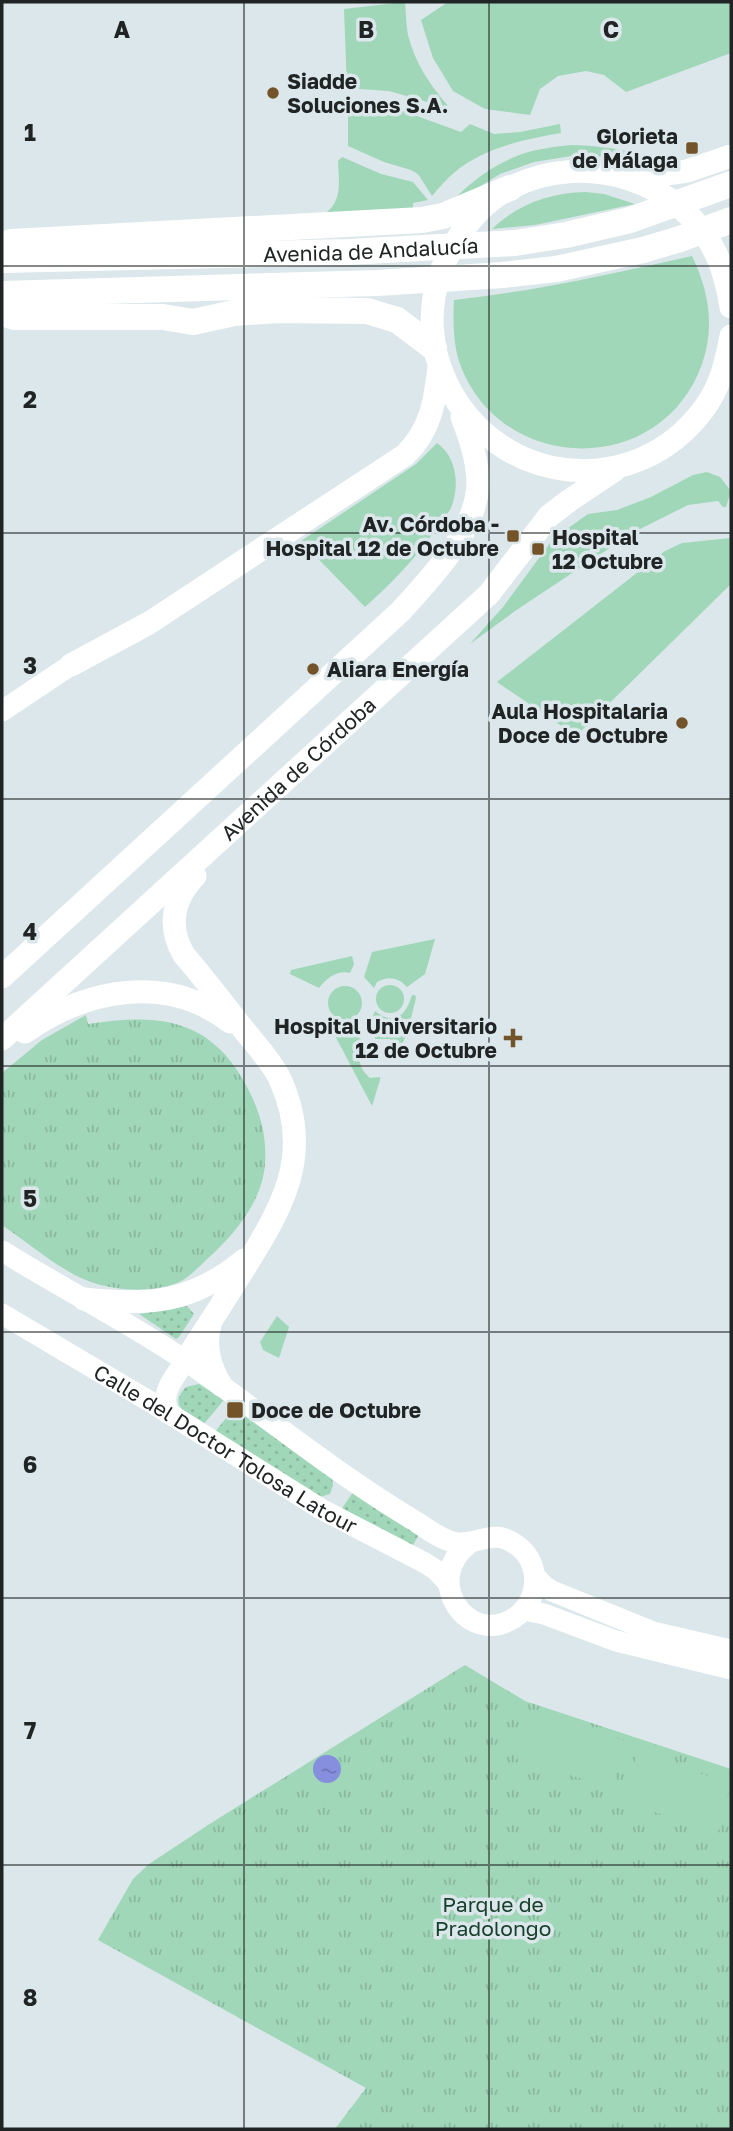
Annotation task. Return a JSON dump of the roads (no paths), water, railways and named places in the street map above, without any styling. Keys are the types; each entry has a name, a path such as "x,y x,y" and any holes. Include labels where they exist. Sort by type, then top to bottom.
{"highway":[{"name":"Avenida de Andalucía","path":"2,260 348,251 514,243 566,235 630,220 731,184"},
{"path":"2,245 11,242 175,232 422,220 443,216 510,188"},
{"name":"Avenida de Andalucía","path":"2,294 377,283 503,275 556,269 643,250 731,220"},
{"path":"2,227 175,232"},
{"path":"2,313 14,317 163,317 192,323 234,313 367,310 397,320 437,358"}],"main road":[{"path":"631,179 687,171 731,156"},
{"path":"71,665 149,623 405,455 429,422 435,398 437,358 432,328 433,300 447,256 463,229 486,205 510,188 539,177 569,171 601,172 631,179 662,194 684,211 702,231 717,255 727,282 731,307"},
{"path":"457,404 486,436 514,455 546,467 580,472 621,467 666,446 687,429 704,409 718,385 727,361 731,336"},
{"path":"2,977 401,611 430,578 466,528 478,486 477,465 469,436 437,358"},
{"name":"Avenida de Córdoba","path":"2,1039 489,594 549,516 621,467"},
{"path":"185,1361 281,1208 292,1164 295,1136 289,1106 278,1076 179,947 174,929 176,906 187,885 310,768 348,723"},
{"path":"2,1048 37,1023 70,1006 88,999 124,992 153,992 196,1000 249,1037"},
{"path":"85,1300 129,1303 174,1298 217,1280 257,1249"},
{"path":"211,1322 208,1334 209,1357 221,1385"}],"street":[{"path":"2,711 71,665"},
{"name":"Calle del Doctor Tolosa Latour","path":"2,1251 185,1361 346,1478 446,1539 454,1543 470,1543 492,1537 509,1541 523,1551 529,1558 535,1576 544,1587 552,1591 653,1632 731,1650"},
{"name":"Calle del Doctor Tolosa Latour","path":"2,1314 321,1509 436,1570 448,1583 456,1607 467,1617 480,1623 501,1623 524,1611"},
{"path":"169,1414 164,1399 185,1361"},
{"path":"321,1509 339,1498 346,1478"},
{"path":"448,1583 451,1564 462,1548 470,1543"},
{"path":"535,1576 533,1594 524,1611 544,1614 616,1641 731,1669"}],"water":[{"path":"327,1755 337,1759 341,1769 337,1779 327,1783 317,1779 313,1769 317,1759"}],"place":[{"name":"Siadde Soluciones S.A.","path":"273,93"},
{"name":"Glorieta de Málaga","path":"692,148"},
{"name":"Av. Córdoba - Hospital 12 de Octubre","path":"513,536"},
{"name":"Hospital 12 Octubre","path":"538,549"},
{"name":"Aliara Energía","path":"313,669"},
{"name":"Aula Hospitalaria Doce de Octubre","path":"682,723"},
{"name":"Hospital Universitario 12 de Octubre","path":"513,1038"},
{"name":"Doce de Octubre","path":"235,1410"}],"park label":[{"name":"Parque de Pradolongo","path":"493,1916"}]}
